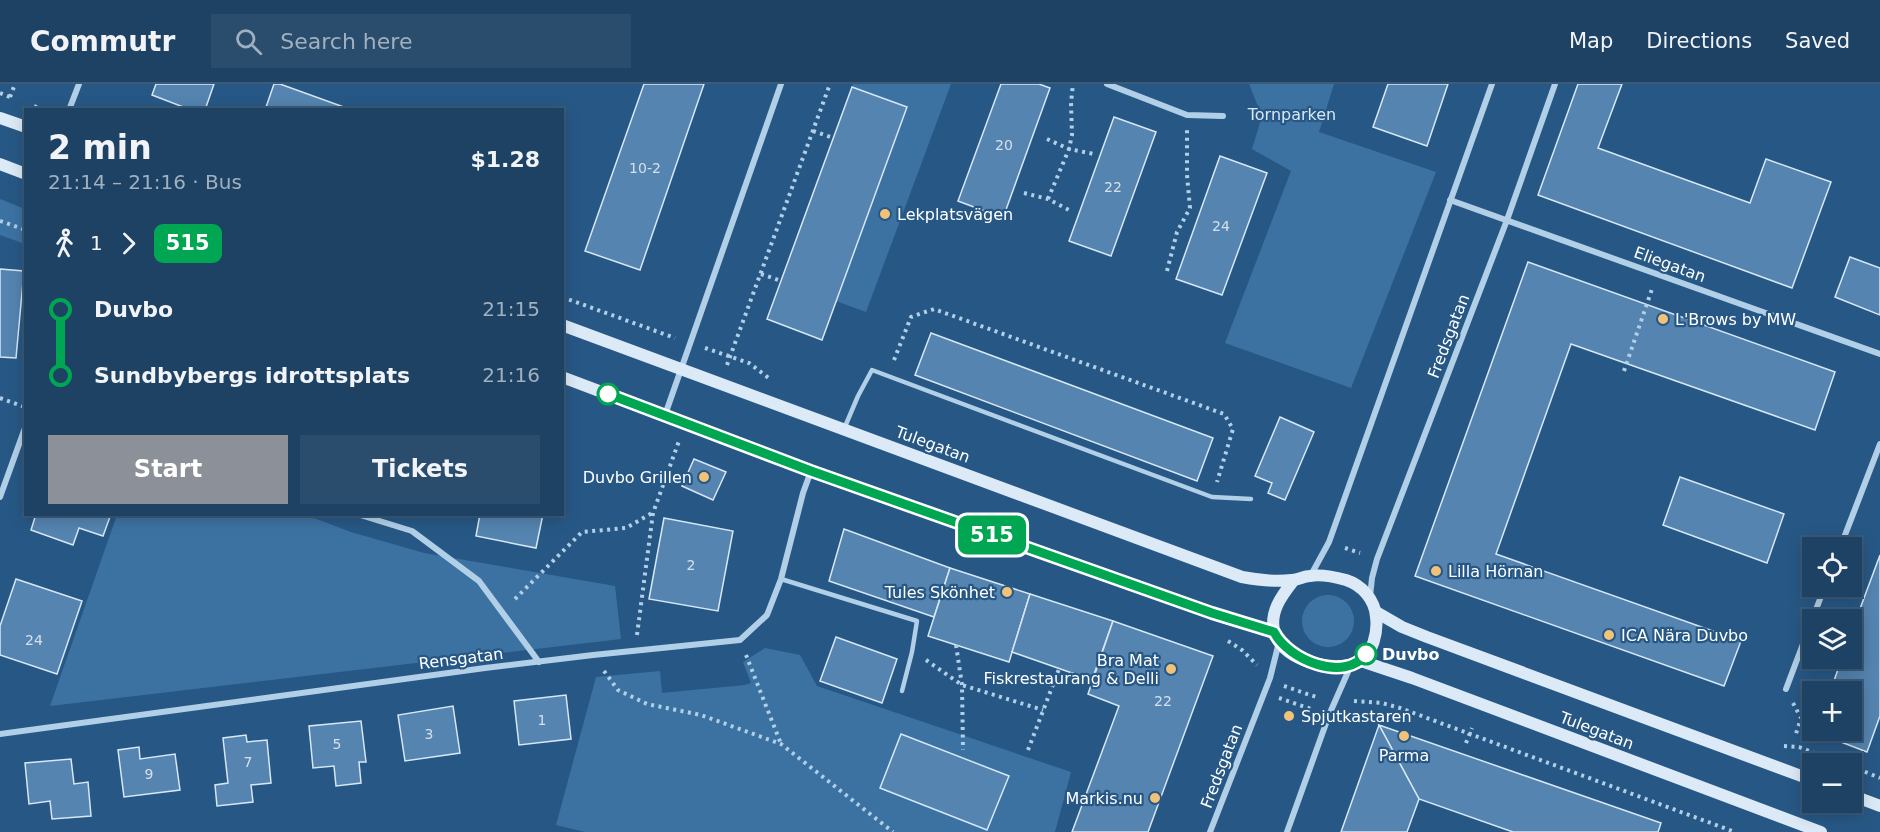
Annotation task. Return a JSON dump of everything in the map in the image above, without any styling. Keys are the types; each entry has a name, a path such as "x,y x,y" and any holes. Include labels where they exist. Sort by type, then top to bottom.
{"street":[{"path":"70,108 79,84"},
{"path":"665,415 781,84"},
{"path":"1107,84 1187,115 1223,116"},
{"path":"1311,575 1329,542 1492,84"},
{"name":"Fredsgatan","path":"1370,598 1377,559 1506,220 1555,84"},
{"path":"0,118 24,126"},
{"path":"0,164 24,173"},
{"name":"Eliegatan","path":"1450,200 1880,354"},
{"name":"Tulegatan","path":"564,326 1242,577 1261,581 1294,580 1311,575 1346,580 1359,586 1370,598 1376,612 1378,629 1370,649 1356,662 1338,667 1322,666 1290,652 1276,637 811,471 564,378"},
{"path":"0,496 3,478 24,430"},
{"path":"1844,537 1880,444"},
{"path":"740,640 767,615 781,579 811,471"},
{"path":"363,516 412,531 479,581 539,662"},
{"path":"1276,637 1274,616 1278,602 1294,580"},
{"name":"Tulegatan","path":"1376,612 1402,627 1427,637 1802,776"},
{"name":"Fredsgatan","path":"1210,832 1270,678 1276,637"},
{"name":"Rensgatan","path":"0,734 593,655 740,640"},
{"path":"1786,689 1802,647"},
{"path":"1287,832 1335,699 1356,662"},
{"name":"Tulegatan","path":"1356,662 1433,686 1821,832"},
{"path":"1862,799 1880,806"}],"lane":[{"path":"844,429 872,370 1212,497 1251,499"},
{"path":"781,579 917,621 902,691"}],"path":[{"path":"731,356 830,84"},
{"path":"1048,199 1069,149 1072,135 1072,84"},
{"path":"1167,271 1177,232 1190,208 1187,175 1187,115"},
{"path":"813,131 833,138"},
{"path":"1047,139 1069,149 1094,154"},
{"path":"1024,193 1048,199 1069,210"},
{"path":"0,222 24,229"},
{"path":"761,274 781,281"},
{"path":"1624,371 1646,304"},
{"path":"888,376 911,317 934,309 1224,414 1233,429 1212,497"},
{"path":"0,398 24,406"},
{"path":"635,651 653,513 680,440"},
{"path":"501,612 582,532 626,528 653,513"},
{"path":"1341,547 1366,556"},
{"path":"740,640 781,744"},
{"path":"1226,640 1242,650 1270,678 1288,688 1314,697 1400,708 1735,832"},
{"path":"956,645 962,685 963,750"},
{"path":"912,652 962,685 1043,710"},
{"path":"593,655 618,690 646,704 702,715 781,744 893,832"},
{"path":"1028,750 1059,669"},
{"path":"1786,689 1801,718 1795,737"},
{"path":"1273,696 1318,711"},
{"path":"1466,743 1472,728"},
{"path":"1862,771 1880,778"}],"green space":[{"name":"Lekplatsvägen","path":"853,84 951,84 866,312 836,301 907,107 852,87"},
{"name":"Tornparken","path":"1249,84 1334,84 1319,132 1436,172 1351,388 1225,343 1291,171 1252,149 1262,116"},
{"path":"0,199 24,209 24,244 0,235"},
{"path":"117,516 309,516 351,532 424,553 615,586 621,639 50,706"},
{"path":"1328,595 1338,597 1346,603 1352,611 1354,621 1352,631 1346,639 1338,645 1328,647 1318,645 1310,639 1304,631 1302,621 1304,611 1310,603 1318,597"},
{"path":"765,648 800,655 817,686 1071,772 1055,832 585,832 556,825 596,677 660,671 662,693 745,685 751,683 743,662"}],"building":[{"path":"156,84 214,84 206,108 186,108 152,95"},
{"path":"274,84 280,84 346,108 266,108"},
{"path":"644,84 704,84 640,270 585,251"},
{"path":"1001,84 1039,84 1050,88 1003,218 958,201"},
{"path":"1388,84 1448,84 1427,146 1373,127"},
{"path":"1578,84 1622,84 1598,148 1750,203 1766,159 1831,182 1792,288 1538,195"},
{"path":"852,87 907,107 822,340 767,319"},
{"path":"1114,117 1156,132 1111,256 1069,241"},
{"path":"1220,156 1267,173 1222,295 1176,279"},
{"path":"1850,257 1880,268 1880,315 1835,297"},
{"path":"1528,262 1835,372 1815,430 1571,344 1496,554 1741,641 1724,686 1415,576"},
{"path":"0,269 24,271 16,358 0,357"},
{"path":"931,333 1213,438 1197,481 915,375"},
{"path":"1280,417 1314,432 1285,500 1268,493 1272,483 1255,476"},
{"path":"694,459 726,472 713,500 682,486"},
{"path":"1680,477 1784,514 1767,563 1663,525"},
{"path":"35,516 110,516 103,536 79,528 73,545 31,530"},
{"path":"480,516 543,516 536,548 476,536"},
{"path":"664,518 733,531 718,611 649,599"},
{"path":"844,529 950,568 934,617 829,581"},
{"path":"1880,555 1880,716 1867,752 1838,741 1862,741 1862,681 1834,681 1838,669 1862,669 1862,609 1860,609"},
{"path":"950,568 1030,594 1009,662 928,636"},
{"path":"16,579 82,601 57,674 0,655 0,626"},
{"path":"1030,594 1113,621 1092,680 1012,652"},
{"path":"1113,621 1213,656 1148,832 1072,832 1119,706 1088,694"},
{"path":"836,637 897,659 882,703 820,681"},
{"path":"566,695 571,739 519,745 514,701"},
{"path":"453,706 460,753 405,761 398,715"},
{"path":"361,721 366,762 359,762 361,783 336,786 334,766 313,768 309,726"},
{"path":"1379,725 1661,823 1658,832 1513,832 1419,799"},
{"path":"1379,725 1419,799 1407,832 1341,832"},
{"path":"901,734 1009,776 987,830 880,788"},
{"path":"246,735 247,742 267,740 271,783 251,785 253,802 217,806 215,785 228,783 223,738"},
{"path":"139,747 140,759 175,754 180,790 124,797 118,750"},
{"path":"71,759 74,784 88,782 91,816 52,819 50,801 29,804 25,763"}],"bus line":[{"name":"515","path":"608,394 811,471 1226,618 1274,632 1279,642 1304,660 1322,666 1338,667 1361,661 1366,654"}],"place":[{"name":"Lekplatsvägen","path":"885,214"},
{"name":"L'Brows by MW","path":"1663,319"},
{"name":"Duvbo Grillen","path":"704,477"},
{"name":"Lilla Hörnan","path":"1436,571"},
{"name":"Tules Skönhet","path":"1007,592"},
{"name":"ICA Nära Duvbo","path":"1609,635"},
{"name":"Duvbo","path":"1366,654"},
{"name":"Bra Mat Fiskrestaurang & Delli","path":"1171,669"},
{"name":"Spjutkastaren","path":"1289,716"},
{"name":"Parma","path":"1404,736"},
{"name":"Markis.nu","path":"1155,798"}]}
